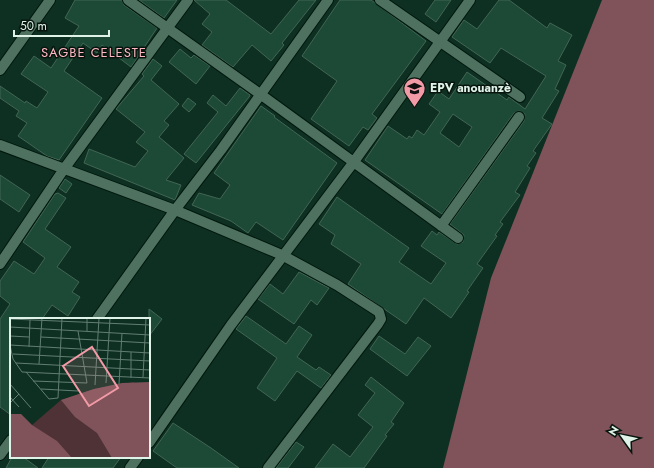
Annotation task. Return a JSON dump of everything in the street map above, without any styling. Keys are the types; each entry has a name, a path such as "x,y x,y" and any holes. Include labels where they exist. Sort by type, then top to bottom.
{"street":[{"path":"0,70 50,0"},
{"path":"128,0 458,238"},
{"path":"0,264 64,169 188,0"},
{"path":"98,318 175,210 221,150 328,0"},
{"path":"380,0 520,97"},
{"path":"150,442 231,325 282,255 353,163 470,0"},
{"path":"441,226 519,117"},
{"path":"0,145 175,210 282,255 337,285 379,312 381,319 268,468"},
{"path":"0,455 10,441"},
{"path":"130,468 137,458"}],"shaded area":[{"path":"602,0 654,0 654,468 443,468 491,278"}],"building":[{"path":"75,0 122,0 124,5 157,28 131,67 102,45 97,53 83,43 64,71 102,98 59,160 47,156 18,136 27,123 16,116 19,111 0,98 0,86 25,103 26,101 37,108 48,92 21,74 34,56 51,68 79,26 65,18"},
{"path":"139,0 177,0 164,18"},
{"path":"194,0 226,0 271,34 299,0 316,0 282,43 284,45 271,61 252,45 233,67 202,45 212,32 202,24 210,14"},
{"path":"340,0 371,0 426,41 372,114 377,118 368,130 363,127 349,146 311,119 337,81 302,56"},
{"path":"435,0 451,0 436,22 425,14"},
{"path":"499,0 509,0 547,28 550,23 572,35 558,61 566,65 555,89 559,91 542,118 552,124 533,151 536,153 527,166 530,168 515,192 520,195 500,222 503,224 495,235 497,236 477,264 483,268 451,318 424,298 406,324 348,284 361,264 331,244 335,235 319,224 337,197 409,248 399,262 431,284 446,263 421,246 432,231 437,235 439,232 457,244 463,242 464,235 450,224 524,121 525,114 519,111 514,113 442,214 365,160 388,126 407,139 409,136 412,138 417,130 424,135 440,112 429,104 438,91 449,99 467,72 507,100 509,97 525,109 546,76 501,48 490,63 452,37 464,20 477,29","holes":["453,114 472,127 459,147 440,133"]},
{"path":"180,49 191,58 194,55 210,66 196,84 169,62"},
{"path":"153,59 162,66 151,80 179,104 164,121 169,125 159,137 184,158 166,180 181,185 175,200 84,163 89,149 135,167 148,151 136,142 145,132 116,109 144,76 142,74"},
{"path":"240,88 250,95 249,97 196,163 184,154 218,112 207,103 213,95 226,106"},
{"path":"188,98 196,104 189,112 182,106"},
{"path":"261,106 337,163 283,240 256,222 248,233 231,221 192,205 199,193 220,199 230,185 214,173"},
{"path":"0,175 30,195 19,212 0,199"},
{"path":"65,179 72,184 66,193 59,188"},
{"path":"58,193 66,198 45,229 71,247 57,267 79,282 72,292 80,297 68,316 52,305 43,318 10,318 10,414 0,407 0,319 10,304 0,296 0,281 14,261 34,274 45,258 23,242 55,194"},
{"path":"299,272 329,288 317,305 311,300 294,324 258,299 270,284 283,294"},
{"path":"149,309 162,319 150,335 150,318"},
{"path":"246,316 286,344 299,326 312,335 297,357 316,370 319,367 331,375 321,388 297,371 275,401 257,388 277,358 236,329"},
{"path":"379,336 405,354 418,337 431,346 407,376 370,349"},
{"path":"371,377 404,403 391,422 394,424 385,435 387,436 364,468 315,468 333,444 350,457 373,427 358,415 375,393 365,385"},
{"path":"173,423 239,468 177,468 153,451"},
{"path":"296,442 304,447 288,468 276,468"},
{"path":"11,458 24,458 38,468 6,468"},
{"path":"48,458 120,458 113,468 42,468"}],"place":[{"name":"EPV anouanzè","path":"415,108"}],"district":[{"name":"SAGBE CELESTE","path":"94,52"}]}
